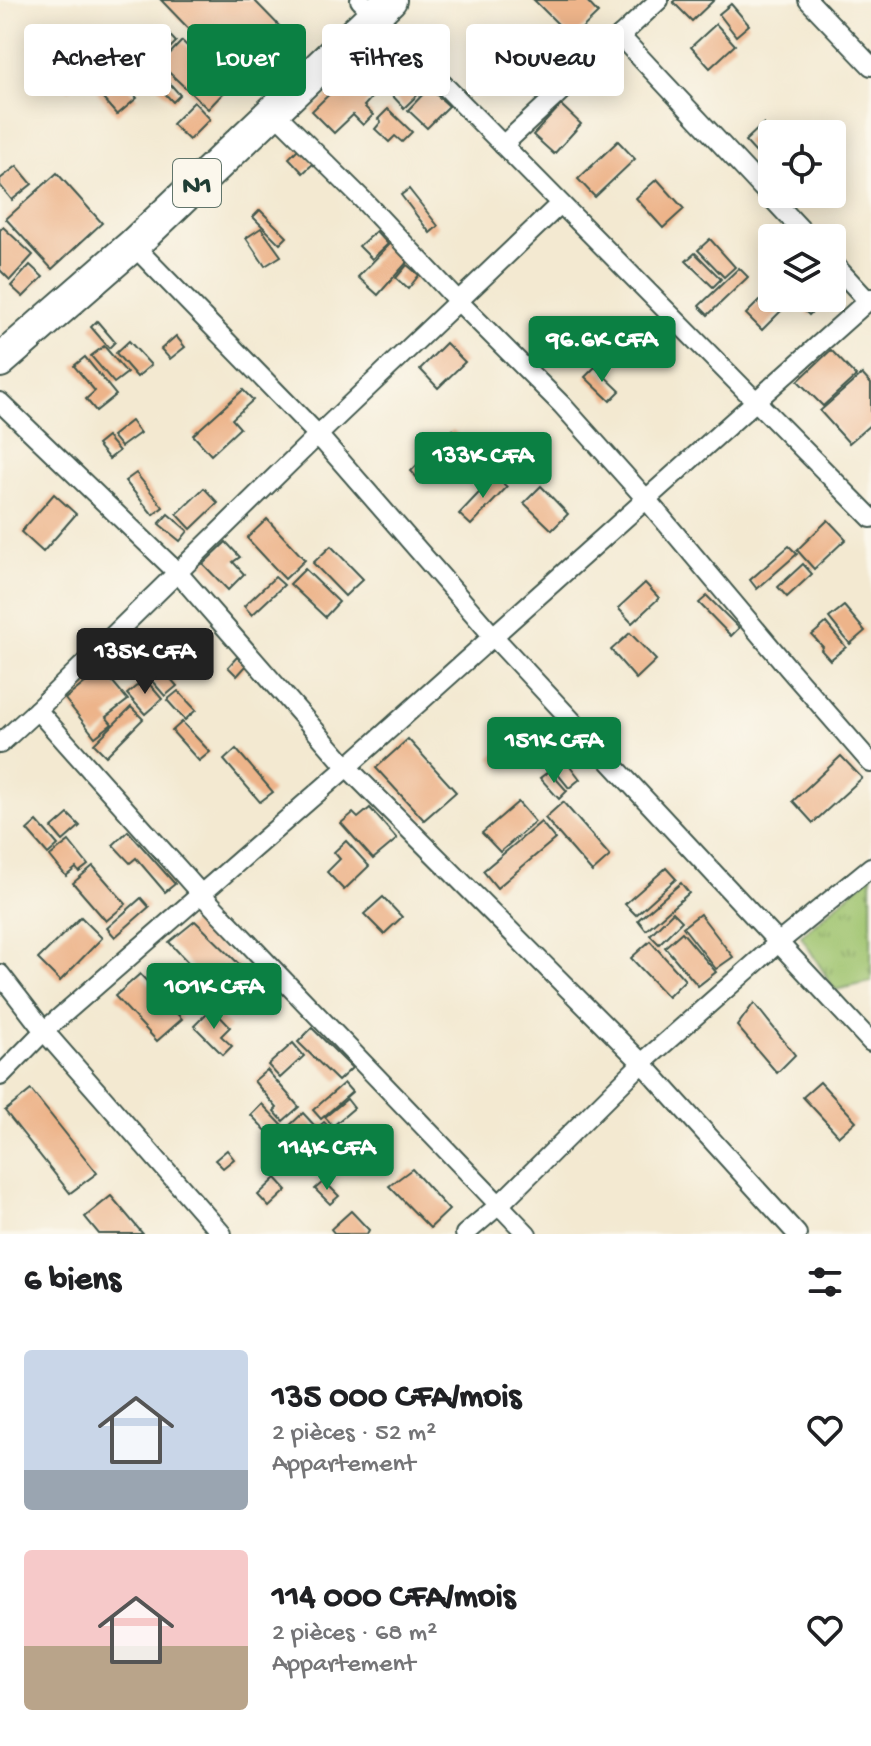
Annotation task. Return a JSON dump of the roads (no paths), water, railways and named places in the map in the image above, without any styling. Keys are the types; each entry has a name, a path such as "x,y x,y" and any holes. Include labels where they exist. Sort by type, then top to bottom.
{"highway":[{"name":"N1","path":"0,361 133,245 273,111 375,5"}],"street":[{"path":"624,32 659,0"},
{"path":"808,0 871,66"},
{"path":"375,5 560,204 871,518"},
{"path":"624,40 796,224"},
{"path":"503,145 556,96"},
{"path":"273,111 562,405 871,763"},
{"path":"0,744 560,204"},
{"path":"133,245 318,435 493,636 871,1042"},
{"path":"0,1076 44,1031 347,767 870,300 846,276"},
{"path":"0,402 178,573 347,767 642,1063 797,1234"},
{"path":"37,710 201,894 527,1234"},
{"path":"465,1234 499,1205 642,1063 778,943 871,867"},
{"path":"0,974 44,1031 222,1234"}]}
